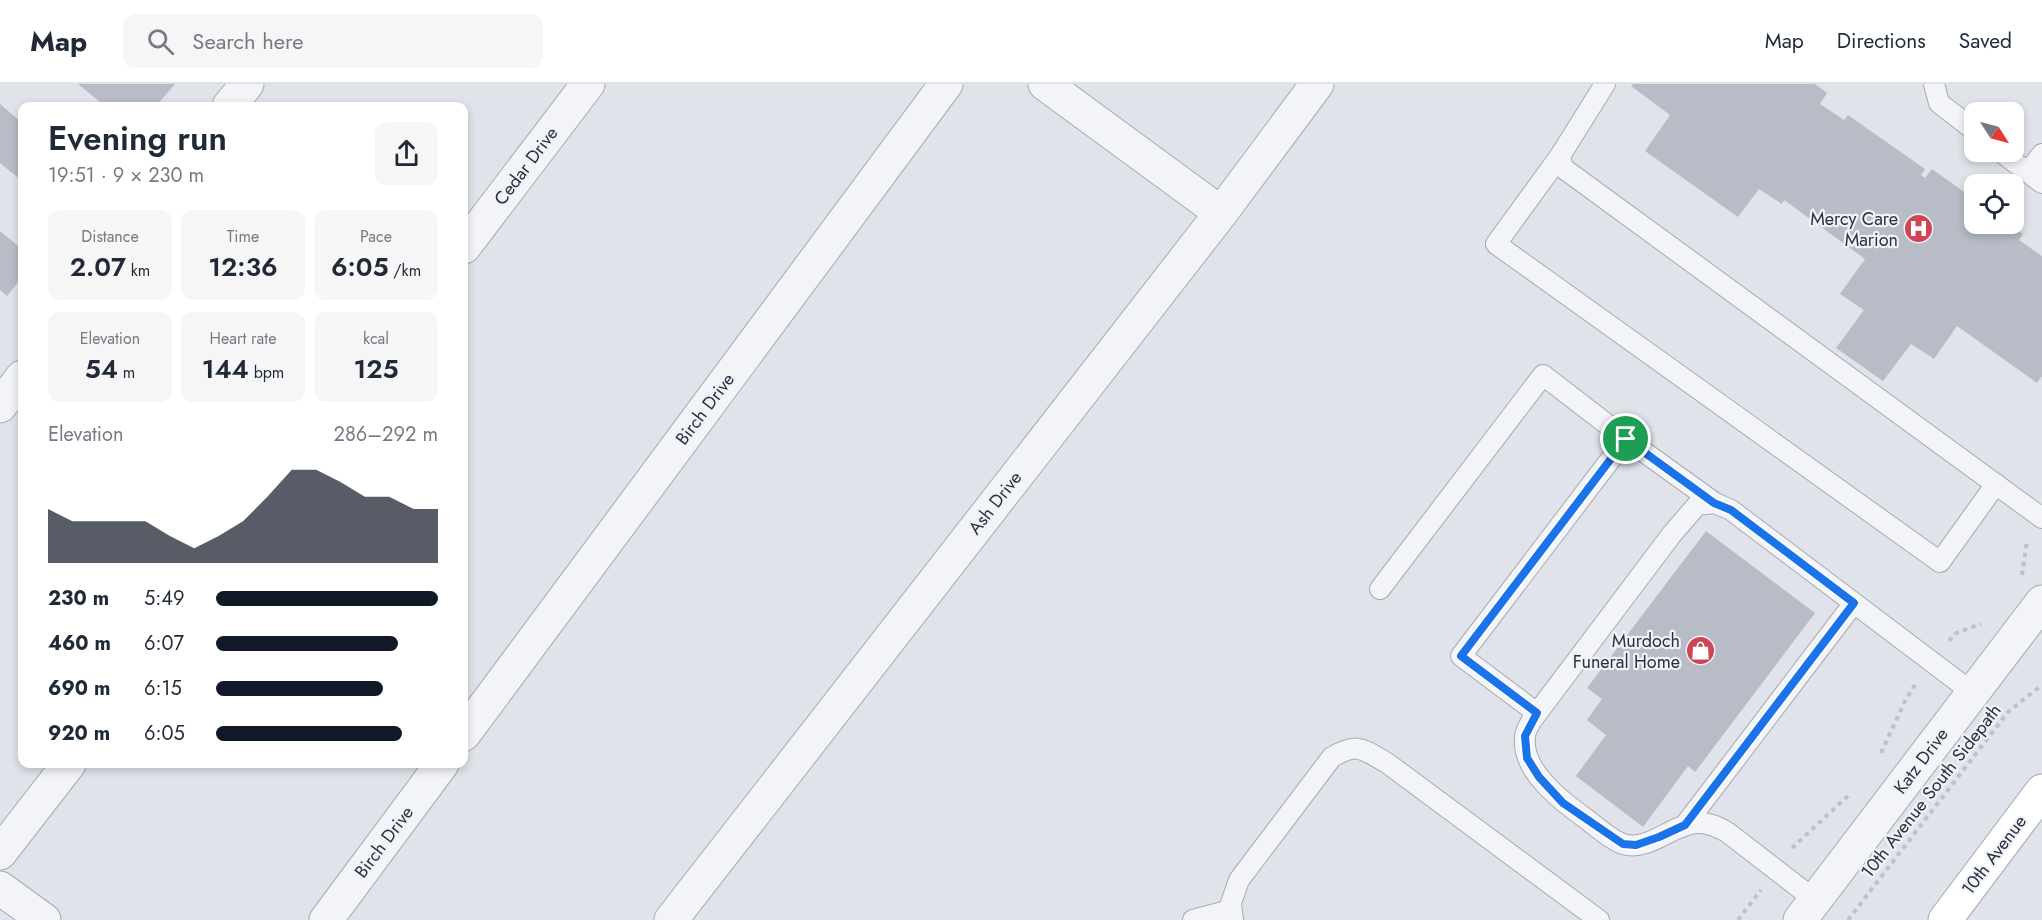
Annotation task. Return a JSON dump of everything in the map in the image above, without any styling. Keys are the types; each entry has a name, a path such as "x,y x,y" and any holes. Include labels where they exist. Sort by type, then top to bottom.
{"main road":[{"name":"10th Avenue","path":"1945,920 2042,791"}],"street":[{"path":"232,102 247,84"},
{"name":"Cedar Drive","path":"468,242 588,84"},
{"name":"Birch Drive","path":"468,729 946,84"},
{"path":"1044,84 1221,213"},
{"name":"Ash Drive","path":"671,920 1221,213 1317,84"},
{"path":"0,406 18,382"},
{"name":"Katz Drive","path":"1808,910 2042,602"},
{"path":"0,853 66,768"},
{"name":"Birch Drive","path":"326,920 439,768"},
{"path":"0,888 44,920"}],"lane":[{"path":"1605,84 1560,156 1496,244 1940,562 1996,484"},
{"path":"1934,84 1939,104 1964,123"},
{"path":"2015,162 2035,177 2042,154"},
{"path":"1560,156 1563,168 1578,180 2042,518"},
{"path":"1380,590 1543,375 1714,503 1731,510 1973,693"},
{"path":"1537,713 1461,656 1626,439"},
{"path":"1714,503 1696,505 1684,519 1537,713 1525,736 1527,758 1539,777 1563,803 1623,844 1636,845 1685,825 1697,823 1713,825 1727,832 1776,869 1808,910"},
{"path":"1685,825 1854,603"},
{"path":"1193,920 1232,915 1231,903 1239,880 1332,757 1349,748 1364,750 1388,762 1599,920"}],"path":[{"path":"2021,577 2029,536"},
{"path":"1881,754 1906,699 1956,633 1980,625 1987,617"},
{"name":"10th Avenue South Sidepath","path":"1848,920 2007,712 2042,685"},
{"path":"1738,920 1796,842 1854,790"}],"building":[{"path":"78,84 175,84 159,102 100,102"},
{"name":"Mercy Care Marion","path":"1633,84 1815,84 1827,93 1820,104 1844,120 1848,115 1925,169 1921,175 1925,178 1932,169 1964,192 1964,234 2023,234 2019,240 2042,256 2042,376 2037,383 1957,326 1934,359 1911,344 1883,381 1836,348 1864,310 1840,294 1865,259 1784,200 1782,204 1759,189 1738,217 1645,151 1670,115 1631,86"},
{"path":"0,104 18,120 18,178 0,163"},
{"path":"0,231 18,246 18,282 7,296 0,290"},
{"name":"Murdoch Funeral Home","path":"1706,531 1815,613 1695,772 1688,766 1643,827 1576,776 1606,735 1587,720 1602,699 1587,688"}],"place":[{"name":"Mercy Care Marion","path":"1919,229"},
{"name":"Murdoch Funeral Home","path":"1701,651"}],"route":[{"path":"1626,439 1714,503 1731,510 1854,603 1685,825 1636,845 1623,844 1610,837 1563,803 1539,777 1527,758 1525,736 1537,713 1461,656 1626,439"}]}
